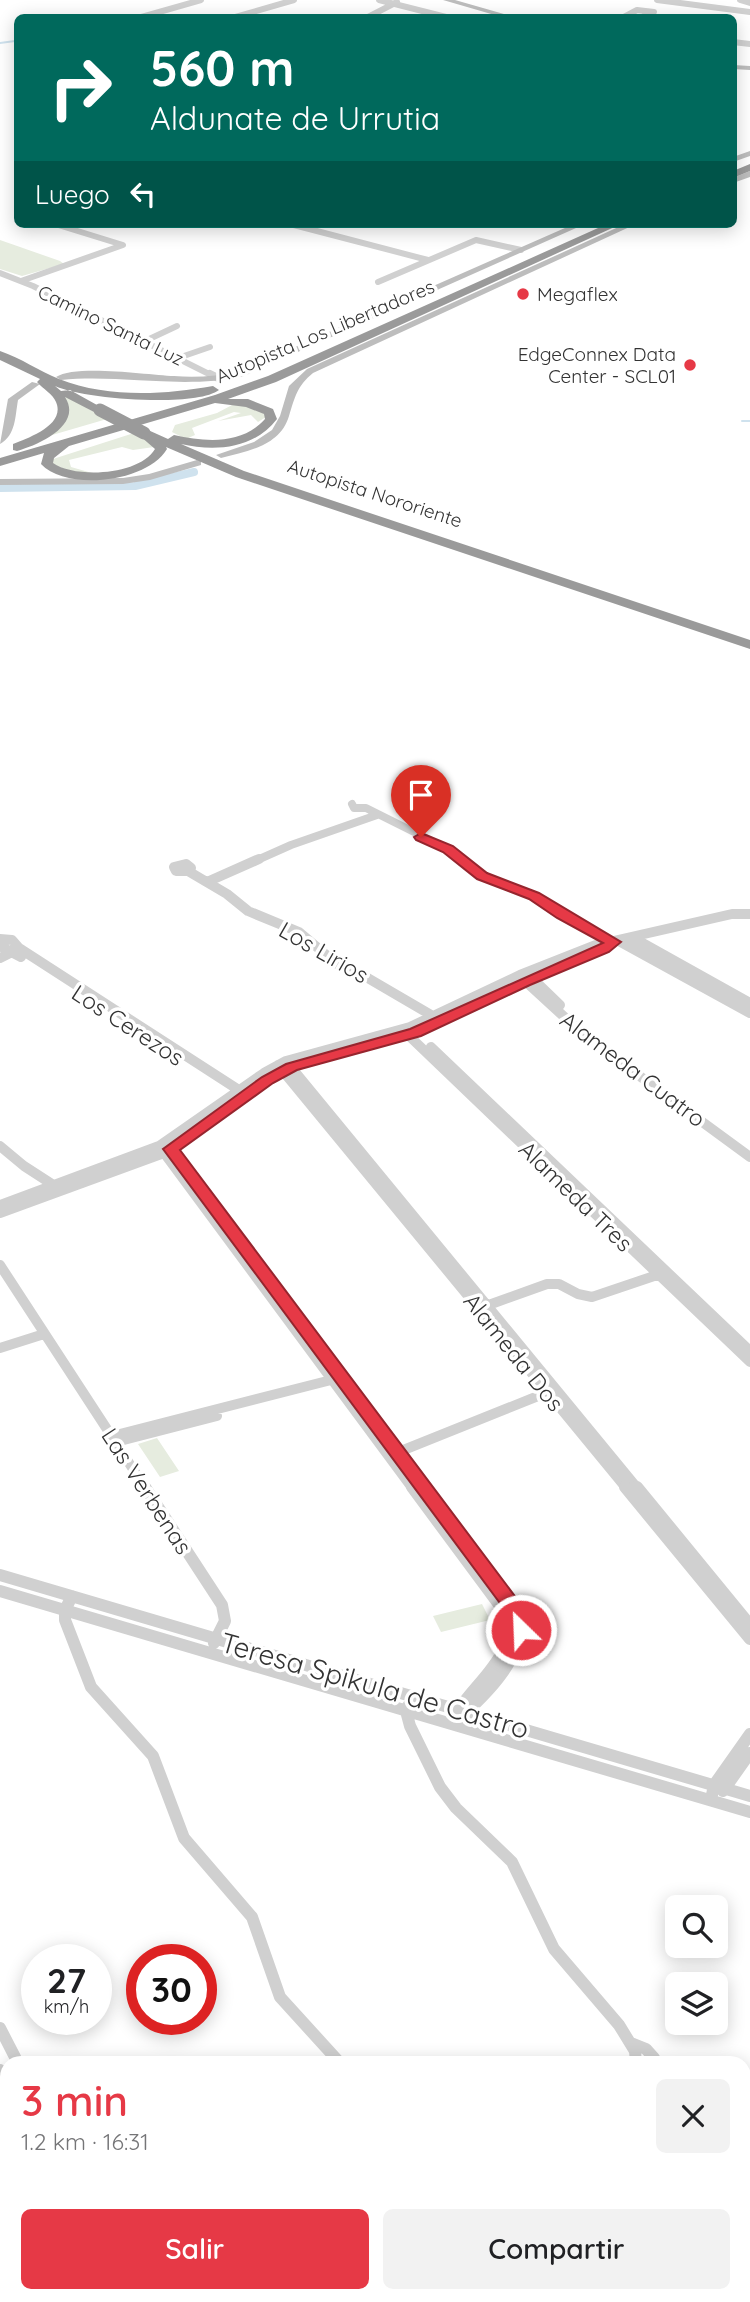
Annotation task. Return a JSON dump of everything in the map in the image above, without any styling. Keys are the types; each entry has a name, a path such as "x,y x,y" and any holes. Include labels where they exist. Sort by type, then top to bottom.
{"highway":[{"name":"Autopista Los Libertadores","path":"1,452 293,361 587,228"},
{"name":"Autopista Los Libertadores","path":"1,452 76,440 195,405 314,362 607,228"},
{"name":"Autopista Nororiente","path":"0,355 58,379 106,410"},
{"name":"Autopista Nororiente","path":"0,361 37,382 106,410 240,474 619,598 750,645"},
{"path":"58,379 104,394 139,398 184,395 223,383"},
{"path":"1,452 47,433 64,417 66,408 60,397 37,382"},
{"path":"153,433 201,445 226,443 262,428 271,417 261,406 243,402 195,405"},
{"path":"76,440 51,453 47,464 61,474 94,477 143,466 158,458 161,447 153,433"},
{"name":"Autopista Nororiente","path":"153,433 249,472 584,581 750,639"}],"street":[{"path":"152,14 201,0"},
{"path":"246,14 295,0"},
{"path":"379,0 434,14"},
{"path":"374,14 402,0"},
{"path":"447,0 500,14"},
{"path":"657,0 711,14"},
{"path":"740,0 750,3"},
{"path":"649,14 670,5"},
{"path":"688,8 750,12"},
{"path":"630,14 637,10 654,12"},
{"path":"730,14 738,11"},
{"path":"740,170 750,153"},
{"path":"21,281 123,245 68,228"},
{"path":"305,228 429,260"},
{"path":"58,379 101,373 223,383 573,228"},
{"path":"220,455 259,443 277,431 290,389 310,371 623,228"},
{"path":"377,282 477,240 521,250"},
{"name":"Camino Santa Luz","path":"0,273 145,341 223,383"},
{"path":"145,341 177,326"},
{"path":"178,358 210,347"},
{"path":"1,452 8,431 13,399 37,382"},
{"path":"0,482 123,481 150,477 197,463"},
{"path":"366,808 442,846 478,873 534,896 562,915 750,1013"},
{"path":"207,882 284,848 377,815"},
{"name":"Los Lirios","path":"188,871 247,911 299,932 337,964 366,976 438,1019"},
{"path":"0,1213 165,1148 285,1066 409,1031 526,977 604,949 616,942 732,914 750,914"},
{"path":"632,937 750,1003"},
{"name":"Los Cerezos","path":"0,958 8,946 242,1094"},
{"name":"Alameda Cuatro","path":"526,977 593,1034 750,1149"},
{"name":"Alameda Cuatro","path":"526,977 585,1036 750,1157"},
{"name":"Alameda Tres","path":"409,1031 734,1341 750,1362"},
{"name":"Alameda Dos","path":"285,1066 750,1625"},
{"path":"0,1146 24,1166 58,1188"},
{"path":"165,1148 393,1455 509,1620 511,1633 505,1650 453,1724"},
{"path":"0,1205 58,1188"},
{"name":"Las Verbenas","path":"0,1265 224,1610 225,1621 209,1651"},
{"path":"484,1307 547,1284 559,1284 578,1294 592,1297 663,1274"},
{"path":"0,1348 44,1334"},
{"path":"734,1341 750,1335"},
{"name":"Alameda Tres","path":"734,1341 750,1351"},
{"path":"114,1439 339,1381"},
{"path":"393,1455 552,1390"},
{"name":"Alameda Dos","path":"552,1390 750,1639"},
{"name":"Teresa Spikula de Castro","path":"0,1575 750,1796"},
{"name":"Teresa Spikula de Castro","path":"0,1591 750,1812"},
{"path":"72,1596 65,1610 68,1630 92,1687 153,1756 176,1823 188,1846 247,1909 255,1924 275,1987 286,2006 333,2056"},
{"path":"412,1696 406,1711 412,1732 444,1795 512,1862 554,1949 631,2043 635,2056"},
{"path":"711,1800 750,1734"},
{"path":"720,1787 750,1753"},
{"path":"0,2028 14,2056"},
{"path":"631,2043 649,2051 652,2056"}],"shaded area":[{"path":"0,240 64,264 22,276 0,269"},
{"path":"66,396 107,419 35,440 57,428 65,420 69,408 61,398"},
{"path":"234,404 247,404 266,417 258,422 251,415 218,421 241,413 234,412 192,428 195,435 186,439 172,432 175,425 217,413"},
{"path":"134,433 154,447 133,450 122,447 69,460 71,467 92,473 81,475 52,464 53,459"},
{"path":"157,1438 179,1471 160,1477 138,1444"},
{"path":"482,1604 490,1620 441,1632 433,1616"}],"waterway":[{"path":"0,43 14,41"},
{"path":"742,421 750,421"},
{"path":"0,488 135,486 194,472"}],"place":[{"name":"Megaflex","path":"523,294"},
{"name":"EdgeConnex Data Center - SCL01","path":"690,365"}],"route":[{"path":"421,837 448,849 482,876 534,896 562,915 613,942 604,949 525,981 415,1032 292,1067 268,1080 171,1149 511,1604 518,1616 521,1630"}]}
